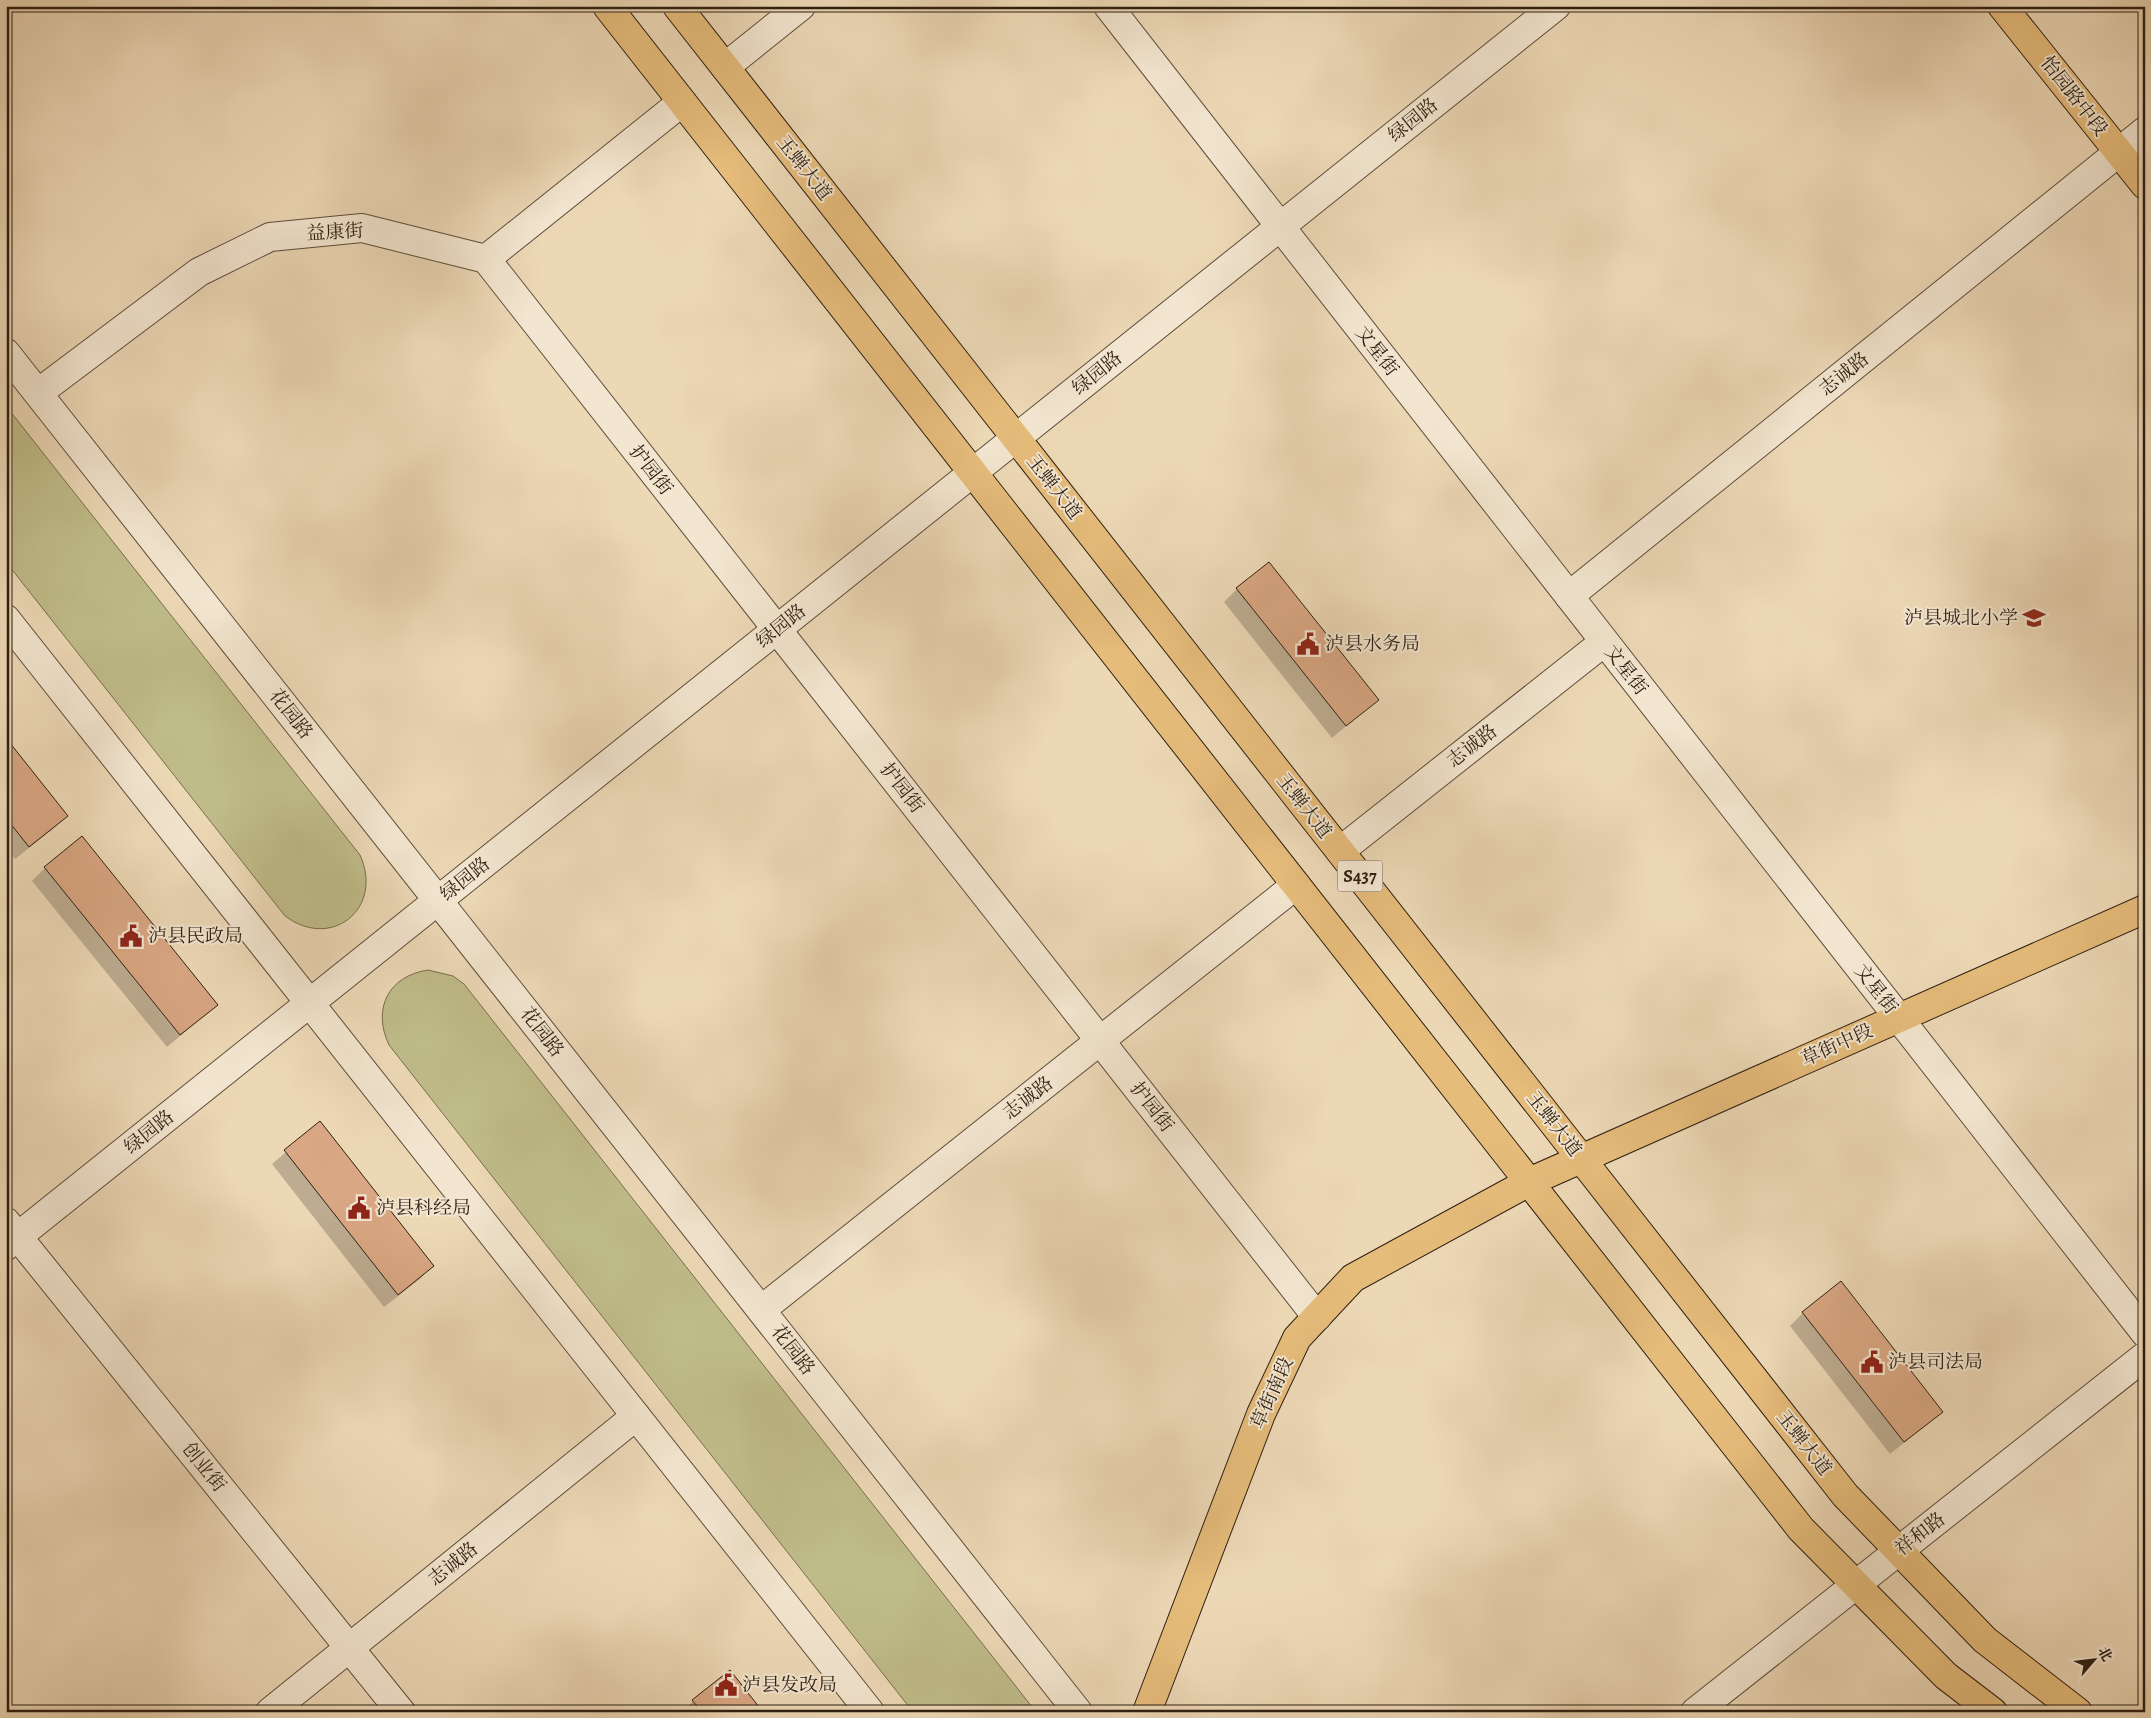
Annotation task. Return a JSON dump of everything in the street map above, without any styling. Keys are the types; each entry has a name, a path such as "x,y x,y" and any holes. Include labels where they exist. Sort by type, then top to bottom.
{"main road":[{"path":"607,6 1801,1529 1946,1676 1993,1712"},
{"name":"玉蝉大道","path":"677,6 1845,1495 1985,1640 2078,1712"},
{"name":"怡园路中段","path":"2002,6 2145,185"},
{"name":"草街中段","path":"1529,1182 2145,909"},
{"name":"草街南段","path":"1147,1712 1261,1414 1297,1338 1354,1278 1529,1182"}],"street":[{"path":"725,67 801,6"},
{"name":"文星街","path":"1108,6 2145,1333"},
{"name":"绿园路","path":"10,1235 310,1003 1556,6"},
{"path":"486,259 682,102"},
{"name":"志诚路","path":"1568,596 2145,132"},
{"name":"益康街","path":"38,393 199,272 270,237 362,228 486,259"},
{"name":"护园街","path":"486,259 1317,1317"},
{"name":"花园路","path":"6,353 1078,1712"},
{"path":"6,619 870,1712"},
{"name":"志诚路","path":"1340,851 1604,642"},
{"name":"志诚路","path":"761,1310 1296,886"},
{"name":"创业街","path":"10,1235 401,1712"},
{"name":"祥和路","path":"1695,1712 2145,1356"},
{"name":"志诚路","path":"270,1712 636,1416"}],"shaded area":[{"path":"6,406 360,855 366,874 365,892 359,907 349,918 336,926 320,929 303,926 285,916 6,562"},
{"path":"428,970 453,976 464,984 1036,1712 913,1712 389,1045 382,1019 383,1007 387,996 403,979 414,973"}],"building":[{"name":"泸县水务局","path":"1269,562 1379,700 1346,726 1236,588"},
{"path":"6,738 68,816 29,847 6,818"},
{"name":"泸县民政局","path":"82,836 218,1005 180,1035 44,867"},
{"name":"泸县科经局","path":"320,1121 434,1266 398,1295 284,1150"},
{"name":"泸县司法局","path":"1841,1281 1943,1412 1904,1442 1802,1312"},
{"name":"泸县发改局","path":"730,1670 763,1712 702,1712 692,1700"}],"place":[{"name":"泸县城北小学","path":"2034,618"},
{"name":"泸县水务局","path":"1308,644"},
{"name":"泸县民政局","path":"131,936"},
{"name":"泸县科经局","path":"359,1208"},
{"name":"泸县司法局","path":"1872,1362"},
{"name":"泸县发改局","path":"726,1685"}]}
